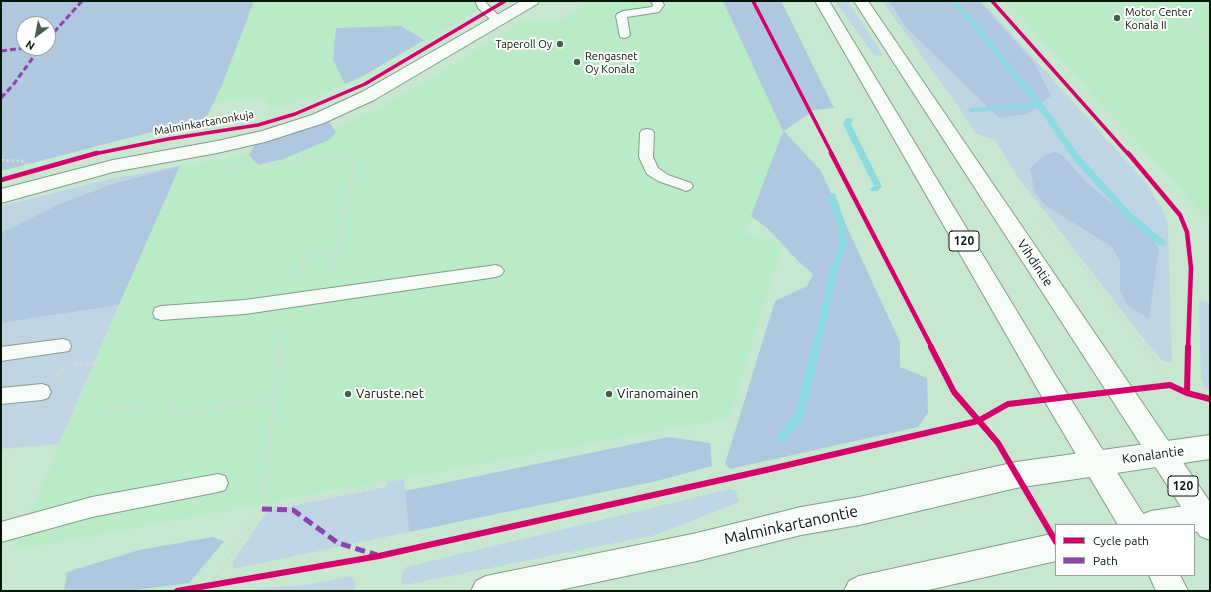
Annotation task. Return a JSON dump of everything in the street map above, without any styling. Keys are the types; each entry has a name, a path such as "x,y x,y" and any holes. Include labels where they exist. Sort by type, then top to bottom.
{"main road":[{"name":"Malminkartanonkuja","path":"1,196 113,166 196,151 278,132 318,118 346,107 392,83 497,20 532,1"},
{"name":"120","path":"822,1 1133,524"},
{"name":"Vihdintie","path":"861,1 1162,454 1208,520"},
{"name":"Konalantie","path":"1096,463 1210,446"},
{"name":"Malminkartanontie","path":"486,591 697,547 801,521 859,510 1016,475 1096,463"},
{"path":"1162,524 1208,520"},
{"path":"860,591 1055,547"},
{"path":"1164,576 1173,591"}],"lane":[{"path":"480,1 483,7 497,20"},
{"path":"624,35 620,16 624,14 655,10 659,5 656,1"},
{"path":"647,133 646,157 652,171 663,178 686,186"},
{"path":"161,312 245,307 286,302 496,271"},
{"path":"1,354 63,346"},
{"path":"1,396 42,392"},
{"path":"1,532 92,507 218,483"}],"path":[{"path":"1160,1 1210,43"},
{"path":"196,151 198,165 206,170 221,170 331,156 346,157 353,162 354,167 339,252 335,256 330,278 319,297"},
{"path":"1,160 22,161 28,166"},
{"path":"1040,220 1062,239 1146,349 1170,385"},
{"path":"210,585 262,509 286,302 293,282 308,256 339,252"},
{"path":"80,365 98,363"},
{"path":"1120,391 1170,385 1176,387"},
{"path":"105,410 173,405 170,416 230,405 275,399"},
{"path":"262,509 377,487 378,478"},
{"path":"204,586 217,584"}],"shaded area":[{"path":"1,1 254,1 222,85 206,118 1,171"},
{"path":"254,1 497,1 483,7 363,76 321,94 270,110 265,97 214,102"},
{"path":"589,1 723,1 784,131 745,234 783,244 729,418 14,550 180,166 256,152 314,136 340,126 378,108 443,71 522,21 561,20"},
{"path":"723,1 781,1 834,108 814,110 784,131 821,171 900,342 900,367 927,378 928,413 918,427 730,469 725,464 775,301 807,286 813,274 797,260 768,229 751,216 783,131"},
{"path":"835,1 848,1 883,55 874,55"},
{"path":"882,1 982,1 1146,183 1162,209 1168,225 1172,363 1163,361 1150,347 1018,177 995,140 976,134 958,106"},
{"path":"889,1 979,1 1034,62 1051,96 1027,114 999,118 905,26"},
{"path":"1005,1 1210,1 1210,222 1109,112"},
{"path":"401,26 424,40 363,76 345,84 333,60 336,28"},
{"path":"329,122 336,132 329,140 283,159 258,165 249,155 255,145 291,128"},
{"path":"1055,152 1062,155 1086,182 1153,238 1159,249 1149,319 1128,305 1124,299 1120,289 1120,261 1112,247 1045,205 1035,192 1030,168 1045,155"},
{"path":"180,166 115,183 57,205 1,233 1,206 109,179"},
{"path":"180,166 119,305 1,323 1,233 57,205 115,183"},
{"path":"1201,300 1210,303 1210,390 1205,387 1201,379 1199,303"},
{"path":"119,305 59,444 1,449 1,323"},
{"path":"668,437 710,443 712,466 657,481 409,532 405,491"},
{"path":"404,479 409,532 233,569 233,562 267,511 386,487 387,482"},
{"path":"730,489 736,491 739,502 655,535 405,585 401,583 403,571 406,567"},
{"path":"212,537 224,541 189,583 128,591 64,591 67,572 139,550"},
{"path":"350,576 353,578 355,583 355,591 244,591 259,588 307,585"}],"waterway":[{"path":"954,1 1040,106"},
{"path":"972,110 1040,106"},
{"path":"1040,106 1076,157 1128,215 1162,243"},
{"path":"849,120 847,124 878,187 874,189"},
{"path":"781,438 794,423 800,413 829,294 831,280 843,242 842,225 832,197 833,196"}],"marked path":[{"path":"56,30 82,1"},
{"path":"1,51 16,49"},
{"path":"1,98 13,85 34,56"},
{"path":"262,509 293,510 338,543 377,555"}],"cycle path":[{"path":"1,180 110,150 258,125 295,114 365,84 505,1"},
{"path":"753,1 954,392 998,443 1055,540"},
{"path":"992,1 1160,190 1180,215 1187,232 1191,268 1187,393"},
{"path":"177,591 379,556 766,470 978,421 1008,404 1170,385 1187,393 1210,399"}],"place":[{"name":"Motor Center Konala II","path":"1117,18"},
{"name":"Taperoll Oy","path":"560,44"},
{"name":"Rengasnet Oy Konala","path":"577,62"},
{"name":"Varuste.net","path":"348,394"},
{"name":"Viranomainen","path":"609,394"}]}
